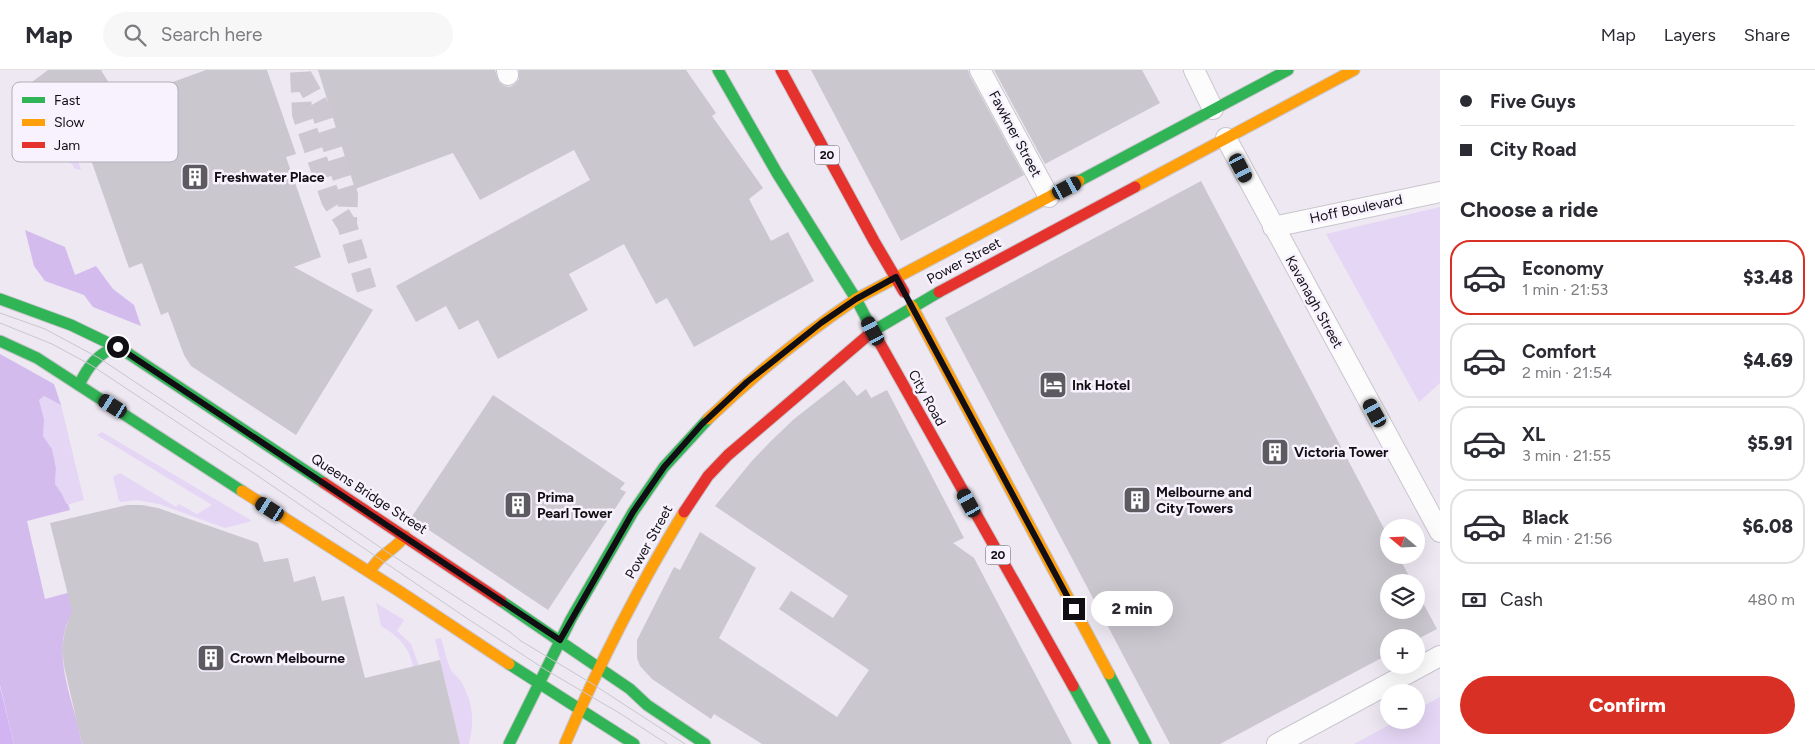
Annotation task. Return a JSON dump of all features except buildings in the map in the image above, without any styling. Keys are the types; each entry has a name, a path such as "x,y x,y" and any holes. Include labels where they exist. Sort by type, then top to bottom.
{"main road":[{"name":"City Road","path":"718,70 777,173 856,299 1105,744"},
{"name":"20","path":"781,70 874,241 912,306 1146,744"},
{"name":"Power Street","path":"565,744 600,667 677,521 708,476 764,423 873,331 912,306 1062,221 1220,125 1288,70"},
{"name":"Power Street","path":"508,744 560,640 633,512 664,467 702,424 747,382 821,323 856,299 896,277 1051,201 1220,125 1354,70"},
{"name":"Queens Bridge Street","path":"0,299 59,321 118,347 600,667 630,689 647,705 705,744"},
{"path":"0,341 36,358 80,385 634,744"},
{"path":"80,385 91,366 108,349 118,347"},
{"path":"370,572 376,560 396,548 405,536"}],"street":[{"name":"Fawkner Street","path":"980,70 1051,201"},
{"name":"Kavanagh Street","path":"1194,70 1220,125 1273,226 1440,532"},
{"name":"Hoff Boulevard","path":"1273,226 1440,192"},
{"path":"1277,744 1440,656"}],"shaded area":[{"path":"68,162 78,162 81,170 75,169"},
{"path":"1440,207 1440,383 1419,402 1326,234"},
{"path":"25,230 65,247 75,275 96,266 113,289 134,305 141,326 93,307 84,295 45,281 34,266"},
{"path":"0,354 54,384 61,405 44,396 39,400 44,420 43,436 52,449 56,468 55,484 70,510 27,521 45,599 86,588 67,624 63,642 63,666 78,725 103,721 79,731 82,744 14,744 0,685"},
{"path":"44,396 61,405 84,500 70,504 66,503 55,484 56,468 52,449 43,436 39,400"},
{"path":"102,432 252,521 225,528 159,504 137,500 119,501 113,477 120,473 176,507 179,504 197,514 212,505 97,435"},
{"path":"376,603 404,620 397,631 411,644 419,666 413,667 406,648 393,634 381,626"},
{"path":"441,638 450,668 460,680 470,703 472,727 469,744 460,744 435,639"},
{"path":"0,687 14,744 0,744"},
{"path":"1440,697 1440,744 1354,744 1382,729 1425,729 1425,705"}],"tunnel":[{"path":"300,72 302,114 331,200 347,225 369,298"},
{"path":"302,76 320,108 348,195 347,225"}],"tram line":[{"path":"0,313 45,329 99,358 521,641 591,683 685,744"},
{"path":"0,323 52,344 91,365 465,617 546,670 621,714 667,744"}],"traffic: fast":[{"path":"718,70 777,173 856,299 873,331 939,292"},
{"path":"1079,181 1288,70"},
{"path":"0,299 71,325 123,350 324,483"},
{"path":"0,341 37,358 242,491"},
{"path":"79,385 99,357 118,347"},
{"path":"509,744 571,619 633,512 664,467 708,419"},
{"path":"501,601 630,689 647,705 705,744"},
{"path":"509,664 634,744"},
{"path":"1109,674 1146,744"},
{"path":"1073,686 1105,744"}],"traffic: slow":[{"path":"1135,187 1354,70"},
{"path":"856,299 1079,181"},
{"path":"708,419 779,356 856,299"},
{"path":"912,306 1109,674"},
{"path":"242,491 509,664"},
{"path":"565,744 620,626 684,512"},
{"path":"370,572 373,566 405,536"}],"traffic: jam":[{"path":"781,70 874,241 904,292"},
{"path":"939,292 1135,187"},
{"path":"684,512 708,476 728,455 873,331"},
{"path":"873,331 1073,686"},
{"path":"324,483 501,601"}],"place":[{"name":"Freshwater Place","path":"195,177"},
{"name":"Ink Hotel","path":"1053,385"},
{"name":"Victoria Tower","path":"1275,452"},
{"name":"Melbourne and City Towers","path":"1137,500"},
{"name":"Prima Pearl Tower","path":"518,505"},
{"name":"Crown Melbourne","path":"211,658"}],"route":[{"path":"118,347 560,640 633,512 664,467 702,424 747,382 821,323 856,299 896,277 1074,609"}]}
